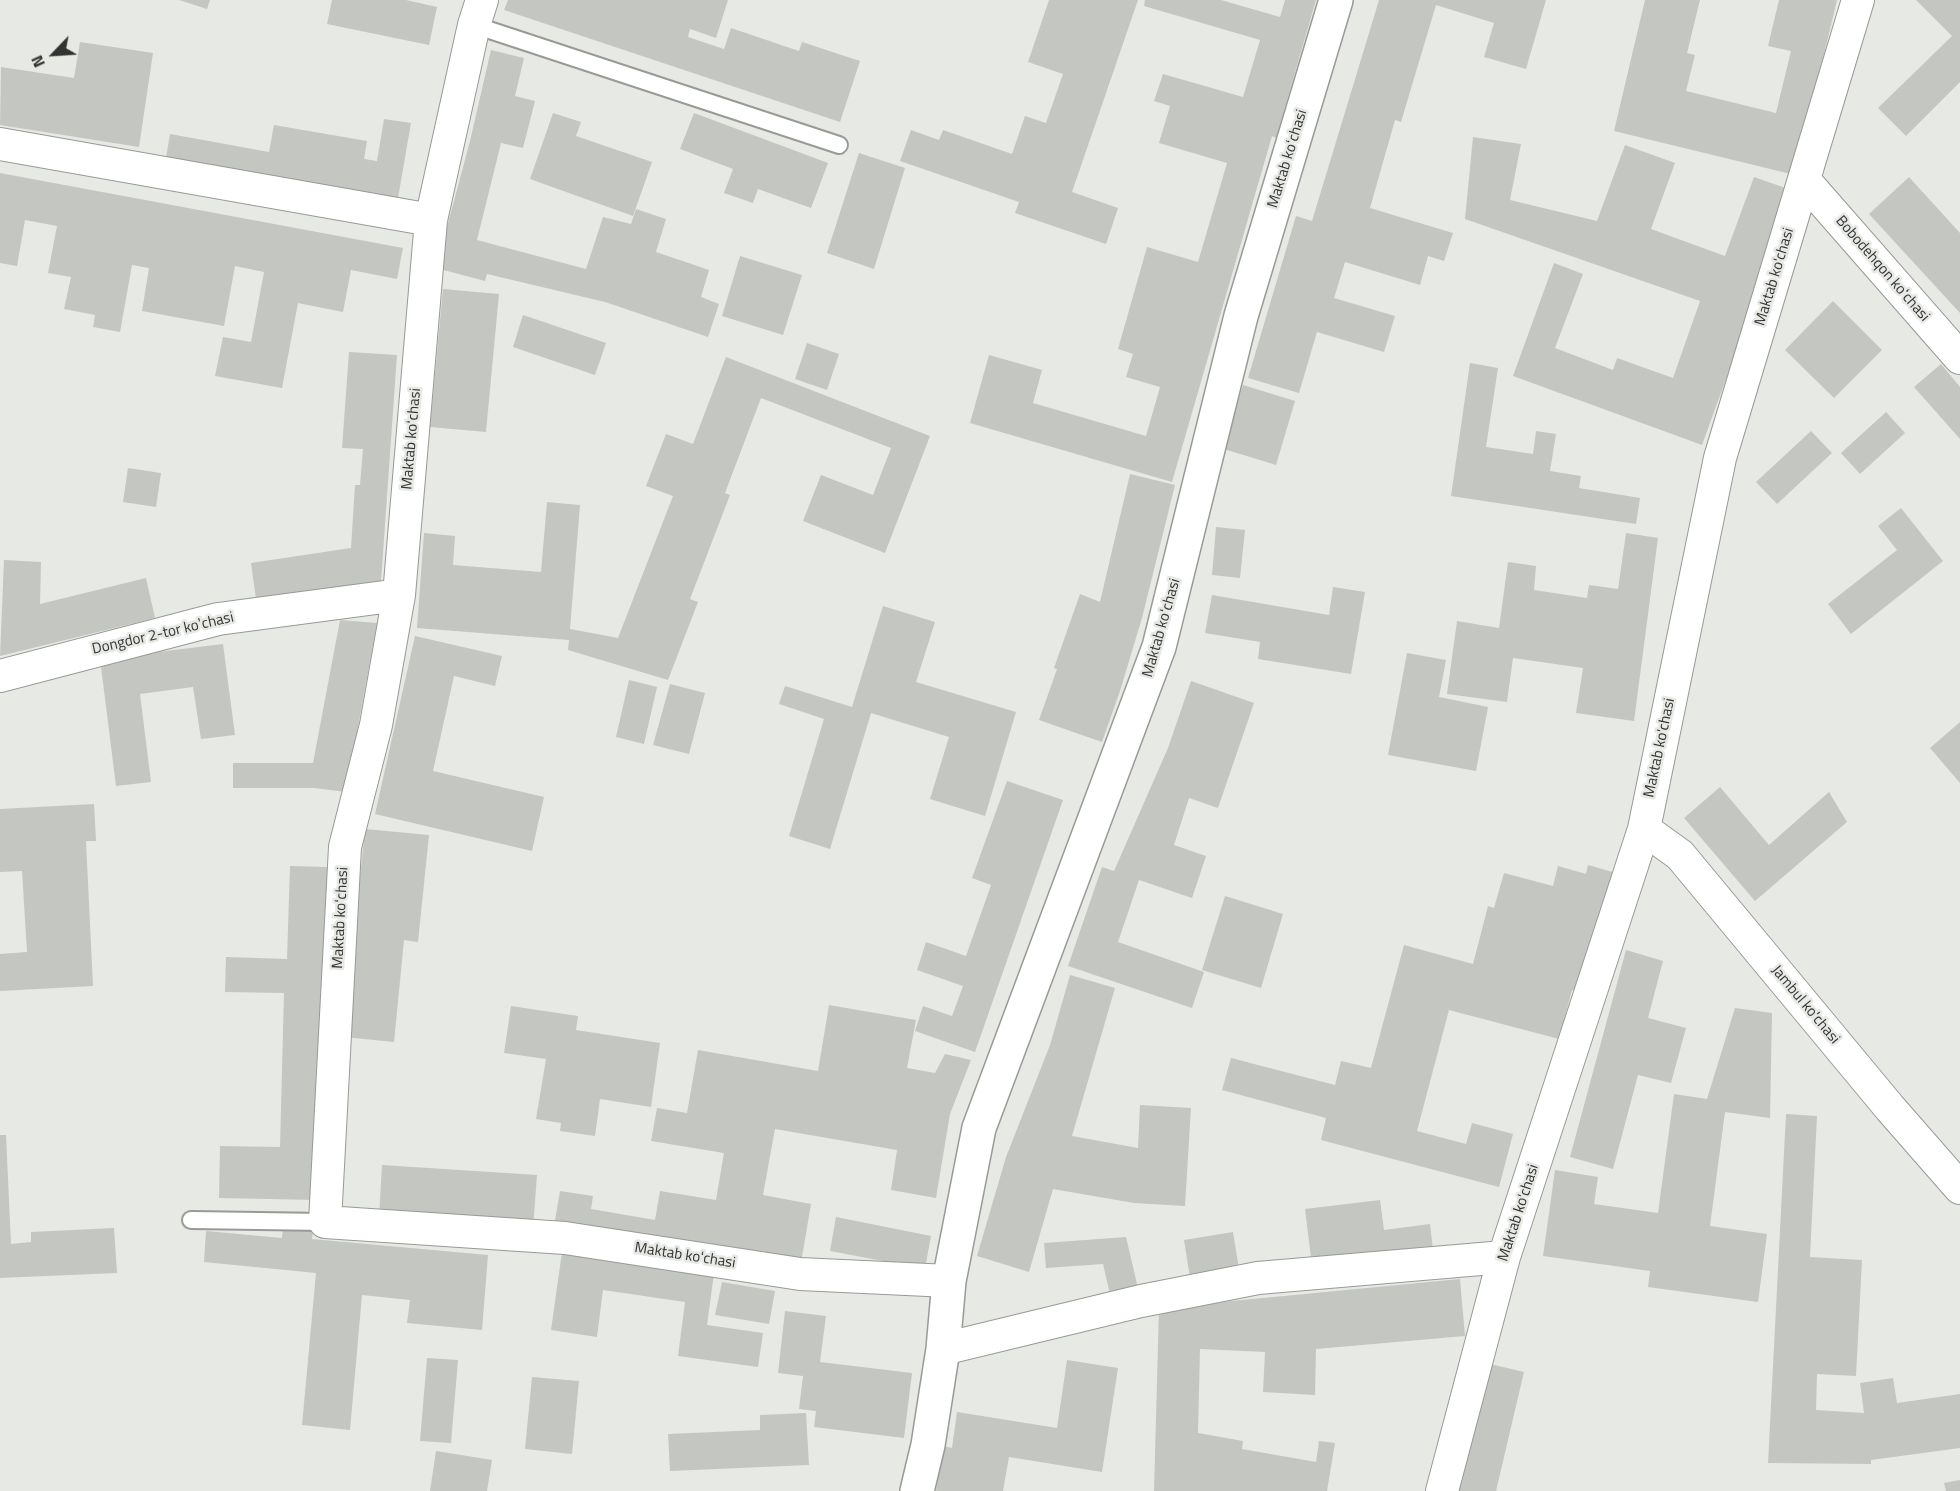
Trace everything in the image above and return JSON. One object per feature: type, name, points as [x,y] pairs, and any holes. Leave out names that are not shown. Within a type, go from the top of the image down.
[{"type":"street","name":"Maktab koʻchasi","points":[[917,1491],[928,1445],[944,1349],[949,1281],[979,1128],[1160,647],[1241,316],[1336,0]]},
{"type":"street","name":"Maktab ko'chasi","points":[[1442,1491],[1504,1257],[1644,829],[1720,458],[1858,0]]},
{"type":"street","name":"Maktab koʻchasi","points":[[478,13],[430,220],[399,595],[376,725],[345,847],[325,1222],[565,1238],[800,1274],[949,1281]]},
{"type":"street","points":[[0,144],[430,220]]},
{"type":"street","name":"Bobodehqon koʻchasi","points":[[1805,181],[1960,358]]},
{"type":"street","name":"Dongdor 2-tor koʼchasi","points":[[0,676],[218,619],[399,595]]},
{"type":"street","name":"Jambul ko'chasi","points":[[1644,829],[1680,855],[1960,1188]]},
{"type":"street","points":[[944,1349],[1141,1301],[1258,1278],[1504,1257]]},
{"type":"lane","points":[[478,13],[839,145]]},
{"type":"lane","points":[[191,1220],[325,1222]]},
{"type":"building","points":[[179,0],[210,0],[207,9]]},
{"type":"building","points":[[332,0],[406,0],[437,7],[429,45],[327,24]]},
{"type":"building","points":[[508,0],[728,0],[716,38],[690,29],[688,37],[724,49],[731,28],[799,51],[802,42],[860,61],[840,122],[504,10]]},
{"type":"building","points":[[1049,0],[1138,0],[1072,192],[1118,208],[1106,244],[1015,213],[1019,202],[900,161],[911,130],[939,140],[943,130],[1012,154],[1025,116],[1046,123],[1063,74],[1028,62]]},
{"type":"building","points":[[1145,0],[1221,0],[1280,17],[1285,0],[1316,0],[1276,138],[1272,136],[1172,482],[970,423],[989,355],[1042,370],[1033,403],[1146,436],[1160,387],[1126,377],[1133,354],[1118,349],[1147,247],[1198,262],[1227,163],[1159,143],[1170,106],[1154,101],[1163,74],[1243,97],[1260,40],[1144,6]]},
{"type":"building","points":[[1379,0],[1546,0],[1526,69],[1484,57],[1494,23],[1436,5],[1401,122],[1395,120],[1370,208],[1453,233],[1444,261],[1428,256],[1420,285],[1345,262],[1334,298],[1395,316],[1384,352],[1317,332],[1299,393],[1248,378],[1296,216],[1312,221]]},
{"type":"building","points":[[1645,0],[1700,0],[1687,53],[1695,55],[1686,91],[1776,113],[1791,51],[1768,46],[1779,0],[1837,0],[1795,175],[1614,131]]},
{"type":"building","points":[[1916,0],[1960,0],[1960,82],[1906,136],[1878,108],[1952,36]]},
{"type":"building","points":[[80,42],[153,53],[139,147],[0,125],[1,67],[74,78]]},
{"type":"building","points":[[491,50],[524,58],[515,96],[535,101],[523,148],[501,143],[477,240],[586,269],[603,217],[631,224],[636,209],[666,219],[656,252],[709,270],[701,297],[719,304],[708,337],[605,302],[487,274],[485,281],[436,268],[470,141]]},
{"type":"building","points":[[553,113],[581,122],[576,136],[652,162],[633,216],[530,179]]},
{"type":"building","points":[[694,113],[828,163],[811,208],[758,189],[753,203],[724,193],[733,169],[680,149]]},
{"type":"building","points":[[384,119],[411,123],[398,198],[166,158],[170,134],[269,152],[274,125],[367,141],[364,159],[377,161]]},
{"type":"building","points":[[1473,137],[1521,144],[1510,200],[1597,221],[1625,145],[1675,163],[1651,229],[1725,256],[1754,177],[1794,191],[1702,445],[1513,376],[1554,263],[1583,274],[1555,348],[1613,370],[1617,358],[1673,378],[1700,301],[1465,219]]},
{"type":"building","points":[[859,153],[905,168],[874,269],[827,253]]},
{"type":"building","points":[[0,173],[403,248],[397,279],[351,270],[343,312],[298,303],[282,388],[215,376],[223,337],[251,342],[264,272],[235,266],[224,326],[142,311],[149,268],[132,265],[120,332],[93,327],[95,315],[64,309],[71,277],[48,273],[57,226],[25,220],[17,266],[0,263]]},
{"type":"building","points":[[1909,177],[1960,233],[1960,313],[1869,214]]},
{"type":"building","points":[[740,256],[802,275],[783,335],[722,316]]},
{"type":"building","points":[[443,289],[499,294],[486,432],[430,427]]},
{"type":"building","points":[[1833,301],[1882,350],[1834,398],[1785,350]]},
{"type":"building","points":[[523,315],[606,343],[595,375],[513,347]]},
{"type":"building","points":[[807,343],[839,354],[827,390],[795,379]]},
{"type":"building","points":[[349,352],[397,355],[381,581],[256,599],[251,563],[351,548],[355,485],[360,485],[363,449],[342,448]]},
{"type":"building","points":[[726,357],[930,436],[885,553],[803,521],[821,475],[873,495],[891,448],[761,398],[725,493],[730,495],[690,599],[698,602],[668,680],[568,650],[569,640],[417,628],[424,533],[455,536],[453,565],[541,572],[547,502],[580,505],[570,629],[618,638],[673,496],[646,486],[666,434],[693,444]]},
{"type":"building","points":[[1470,363],[1498,368],[1486,447],[1533,454],[1536,431],[1556,434],[1550,471],[1581,476],[1579,488],[1640,498],[1636,524],[1451,496]]},
{"type":"building","points":[[1941,364],[1960,387],[1960,439],[1914,387]]},
{"type":"building","points":[[1243,385],[1295,401],[1276,465],[1224,449]]},
{"type":"building","points":[[1886,412],[1905,433],[1860,474],[1841,453]]},
{"type":"building","points":[[1811,431],[1832,453],[1777,504],[1756,482]]},
{"type":"building","points":[[128,468],[161,473],[156,507],[123,502]]},
{"type":"building","points":[[1130,474],[1175,485],[1142,618],[1102,742],[1039,720],[1057,669],[1054,668],[1080,594],[1100,602]]},
{"type":"building","points":[[1901,508],[1943,561],[1851,634],[1828,604],[1897,550],[1878,526]]},
{"type":"building","points":[[1216,527],[1245,530],[1240,578],[1212,575]]},
{"type":"building","points":[[1626,533],[1658,538],[1634,721],[1576,713],[1583,668],[1513,658],[1507,702],[1447,694],[1457,621],[1499,628],[1508,562],[1536,566],[1534,590],[1587,598],[1589,585],[1618,589]]},
{"type":"building","points":[[4,560],[41,562],[40,604],[146,578],[155,618],[0,656]]},
{"type":"building","points":[[1333,587],[1365,592],[1351,674],[1258,659],[1260,642],[1205,633],[1212,595],[1329,615]]},
{"type":"building","points":[[883,606],[935,622],[916,682],[1016,712],[985,816],[930,799],[949,737],[871,713],[830,849],[789,836],[824,719],[779,704],[785,686],[852,707]]},
{"type":"building","points":[[340,620],[377,623],[346,792],[314,788],[233,788],[233,763],[313,763]]},
{"type":"building","points":[[415,636],[502,656],[495,686],[454,676],[433,771],[544,797],[532,851],[375,814]]},
{"type":"building","points":[[223,644],[235,735],[201,739],[193,687],[140,694],[151,782],[116,786],[100,659]]},
{"type":"building","points":[[1407,653],[1446,660],[1439,697],[1488,707],[1476,771],[1388,755]]},
{"type":"building","points":[[629,680],[657,687],[644,744],[616,737]]},
{"type":"building","points":[[1191,681],[1254,703],[1218,808],[1189,798],[1174,845],[1206,856],[1192,898],[1139,880],[1118,942],[1204,972],[1192,1008],[1068,966],[1102,867],[1114,871],[1168,748]]},
{"type":"building","points":[[670,684],[705,693],[689,754],[653,745]]},
{"type":"building","points":[[1960,722],[1960,783],[1930,748]]},
{"type":"building","points":[[1007,781],[1063,800],[975,1052],[915,1031],[923,1006],[952,1016],[963,986],[917,970],[926,942],[966,956],[991,885],[972,878]]},
{"type":"building","points":[[1720,787],[1769,845],[1829,792],[1847,822],[1755,901],[1684,818]]},
{"type":"building","points":[[94,804],[96,841],[86,841],[93,986],[0,991],[0,954],[27,952],[22,871],[0,872],[0,809]]},
{"type":"building","points":[[365,829],[429,835],[418,942],[404,940],[394,1042],[344,1037]]},
{"type":"building","points":[[1588,865],[1616,873],[1584,993],[1572,990],[1559,1039],[1449,1010],[1417,1131],[1466,1144],[1472,1123],[1513,1134],[1499,1187],[1321,1140],[1326,1118],[1222,1090],[1231,1058],[1335,1085],[1341,1061],[1371,1068],[1404,945],[1473,964],[1488,906],[1494,908],[1504,873],[1553,886],[1558,866],[1586,874]]},
{"type":"building","points":[[290,866],[328,867],[321,994],[317,1200],[219,1198],[220,1146],[280,1147],[284,993],[225,992],[226,957],[287,959]]},
{"type":"building","points":[[1225,896],[1283,914],[1261,988],[1202,970]]},
{"type":"building","points":[[1626,950],[1663,961],[1648,1018],[1686,1028],[1671,1083],[1638,1075],[1613,1169],[1570,1157]]},
{"type":"building","points":[[1070,975],[1115,988],[1072,1136],[1138,1148],[1140,1105],[1191,1108],[1185,1206],[1134,1203],[1053,1189],[1029,1272],[977,1256],[1006,1157],[1050,1045]]},
{"type":"building","points":[[829,1005],[916,1020],[907,1068],[935,1073],[945,1054],[971,1060],[950,1114],[936,1198],[891,1190],[897,1150],[775,1129],[763,1195],[811,1204],[800,1269],[554,1226],[560,1191],[593,1196],[591,1209],[655,1220],[660,1191],[716,1200],[724,1153],[651,1141],[657,1108],[687,1113],[698,1050],[818,1071]]},
{"type":"building","points":[[511,1006],[578,1016],[576,1030],[660,1043],[651,1107],[600,1099],[595,1136],[560,1131],[561,1123],[536,1119],[546,1059],[504,1053]]},
{"type":"building","points":[[1735,1008],[1772,1013],[1770,1118],[1725,1112],[1710,1226],[1767,1234],[1758,1302],[1648,1287],[1650,1271],[1543,1256],[1555,1170],[1598,1177],[1594,1204],[1658,1213],[1674,1094],[1707,1099]]},
{"type":"building","points":[[1786,1114],[1817,1116],[1810,1257],[1862,1260],[1856,1376],[1817,1374],[1816,1410],[1864,1413],[1860,1383],[1893,1378],[1897,1403],[1960,1394],[1960,1448],[1871,1460],[1871,1464],[1768,1463]]},
{"type":"building","points":[[0,1135],[6,1135],[11,1244],[31,1242],[31,1232],[114,1228],[117,1273],[0,1278]]},
{"type":"building","points":[[382,1165],[537,1175],[533,1228],[379,1218]]},
{"type":"building","points":[[1380,1200],[1384,1230],[1430,1224],[1433,1250],[1312,1266],[1305,1209]]},
{"type":"building","points":[[836,1217],[931,1236],[925,1269],[830,1251]]},
{"type":"building","points":[[283,1228],[313,1231],[312,1239],[488,1255],[482,1330],[407,1323],[410,1300],[362,1295],[350,1430],[302,1425],[316,1273],[204,1262],[206,1231],[282,1238]]},
{"type":"building","points":[[1233,1232],[1239,1269],[1190,1278],[1184,1240]]},
{"type":"building","points":[[1126,1237],[1141,1301],[1113,1307],[1103,1264],[1046,1268],[1044,1243]]},
{"type":"building","points":[[563,1245],[715,1266],[707,1325],[763,1333],[758,1367],[678,1356],[685,1302],[603,1290],[597,1337],[551,1330]]},
{"type":"building","points":[[1460,1279],[1465,1336],[1316,1349],[1315,1395],[1263,1392],[1265,1352],[1200,1349],[1198,1433],[1243,1441],[1242,1449],[1316,1462],[1319,1441],[1335,1443],[1327,1491],[1154,1491],[1159,1308]]},
{"type":"building","points":[[722,1282],[775,1291],[769,1324],[715,1315]]},
{"type":"building","points":[[785,1311],[826,1316],[820,1362],[912,1373],[904,1438],[814,1427],[816,1411],[799,1409],[803,1376],[778,1373]]},
{"type":"building","points":[[427,1358],[458,1360],[451,1443],[420,1441]]},
{"type":"building","points":[[1067,1360],[1118,1368],[1102,1472],[1009,1457],[1003,1491],[936,1491],[943,1446],[952,1448],[957,1412],[1057,1428]]},
{"type":"building","points":[[1486,1363],[1524,1372],[1496,1491],[1457,1491]]},
{"type":"building","points":[[532,1377],[579,1381],[572,1454],[525,1449]]},
{"type":"building","points":[[806,1413],[809,1465],[670,1471],[668,1434],[760,1430],[760,1415]]},
{"type":"building","points":[[436,1451],[492,1460],[487,1491],[430,1491]]},
{"type":"building","points":[[1960,1480],[1960,1491],[1946,1491],[1944,1483]]}]
